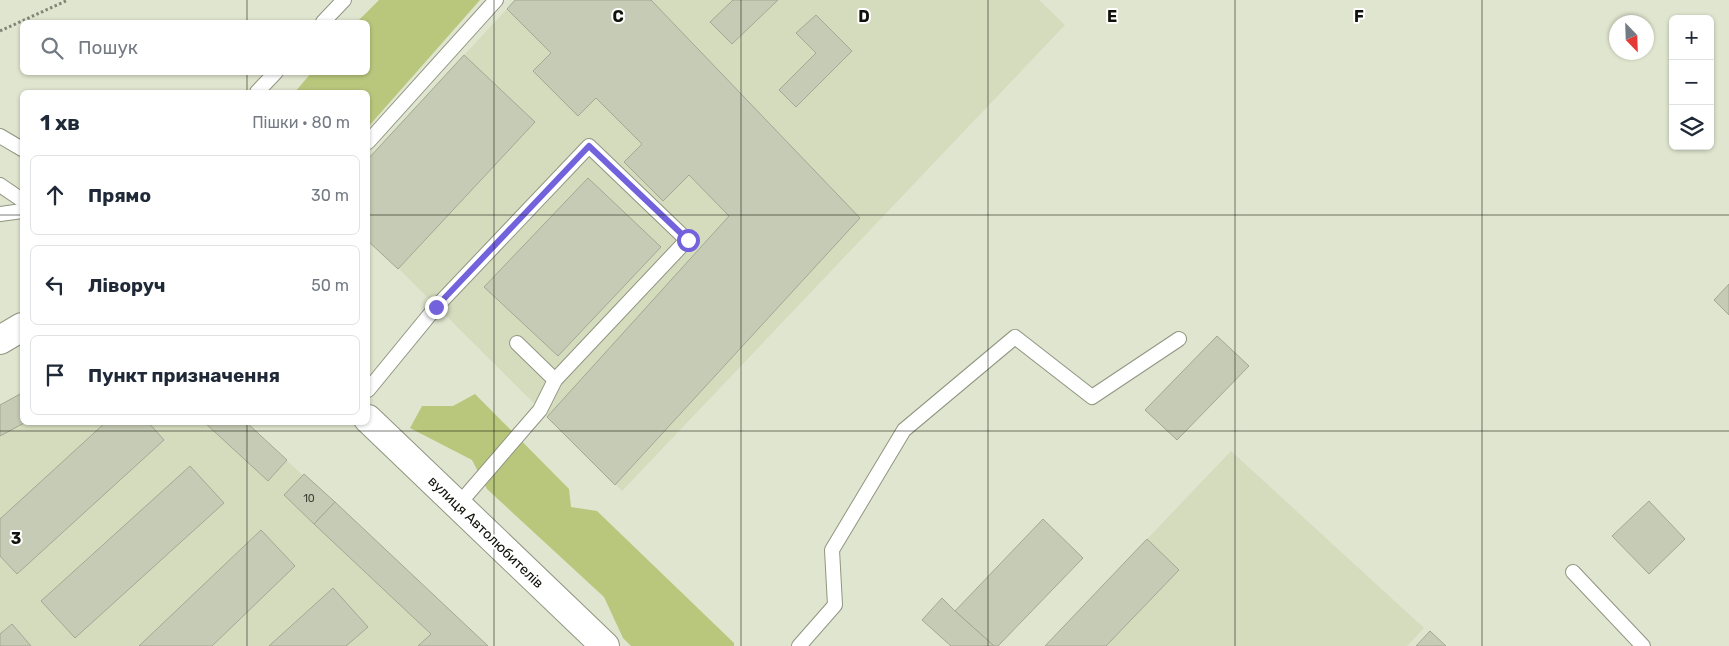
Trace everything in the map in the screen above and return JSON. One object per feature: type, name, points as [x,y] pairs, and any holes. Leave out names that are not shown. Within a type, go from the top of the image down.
[{"type":"street","points":[[0,340],[20,328]]},
{"type":"street","name":"вулиця Автолюбителів","points":[[370,421],[605,646]]},
{"type":"lane","points":[[325,20],[344,0]]},
{"type":"lane","points":[[370,140],[496,0]]},
{"type":"lane","points":[[259,90],[273,75]]},
{"type":"lane","points":[[0,136],[20,148]]},
{"type":"lane","points":[[370,388],[436,307],[589,146],[688,240],[555,380],[540,410],[458,505]]},
{"type":"lane","points":[[0,185],[20,199]]},
{"type":"lane","points":[[0,214],[20,211]]},
{"type":"lane","points":[[798,646],[835,605],[832,550],[904,430],[1015,336],[1092,397],[1179,339]]},
{"type":"lane","points":[[517,342],[555,380]]},
{"type":"lane","points":[[1572,572],[1643,646]]},
{"type":"path","points":[[24,20],[68,0]]},
{"type":"path","points":[[0,31],[20,22]]},
{"type":"shaded area","points":[[515,0],[1039,0],[1065,25],[622,491],[399,269],[370,243],[370,157]]},
{"type":"shaded area","points":[[20,394],[20,425],[248,425],[488,646],[0,646],[0,405]]},
{"type":"shaded area","points":[[1231,451],[1424,628],[1407,646],[1045,646]]},
{"type":"green space","points":[[379,0],[480,0],[370,125],[370,90],[297,90],[309,75],[370,75],[370,20],[359,20]]},
{"type":"green space","points":[[475,394],[569,489],[571,507],[597,511],[734,643],[734,646],[631,646],[623,638],[604,597],[487,489],[472,460],[410,428],[422,406],[453,406]]},
{"type":"building","points":[[515,0],[651,0],[860,218],[615,485],[547,417],[729,216],[689,175],[663,201],[624,162],[642,144],[596,98],[578,116],[533,71],[551,53],[507,9]]},
{"type":"building","points":[[733,0],[778,0],[732,44],[710,22]]},
{"type":"building","points":[[816,15],[852,51],[796,107],[779,90],[816,53],[796,33]]},
{"type":"building","points":[[464,55],[535,122],[398,269],[370,243],[370,157]]},
{"type":"building","points":[[588,178],[661,247],[558,356],[484,287]]},
{"type":"building","points":[[1729,284],[1729,315],[1714,300]]},
{"type":"building","points":[[1217,336],[1249,366],[1177,440],[1145,410]]},
{"type":"building","points":[[20,394],[20,425],[0,436],[0,405]]},
{"type":"building","points":[[103,425],[151,425],[164,440],[17,574],[0,556],[0,519]]},
{"type":"building","points":[[207,425],[249,425],[287,460],[268,481]]},
{"type":"building","points":[[190,466],[224,503],[75,638],[41,601]]},
{"type":"building","points":[[304,474],[335,502],[314,524],[284,495]]},
{"type":"building","points":[[1649,501],[1685,539],[1649,574],[1612,536]]},
{"type":"building","points":[[335,502],[488,646],[418,646],[431,634],[314,524]]},
{"type":"building","points":[[1043,519],[1083,558],[998,646],[994,646],[955,611]]},
{"type":"building","points":[[261,530],[295,566],[212,646],[139,646]]},
{"type":"building","points":[[1147,539],[1179,570],[1106,646],[1045,646]]},
{"type":"building","points":[[333,588],[368,627],[346,646],[269,646]]},
{"type":"building","points":[[942,598],[994,646],[951,646],[922,620]]},
{"type":"building","points":[[12,624],[31,646],[0,646],[0,634]]},
{"type":"building","points":[[1430,631],[1446,646],[1416,646]]},
{"type":"route","points":[[436,307],[589,146],[688,240]]}]
